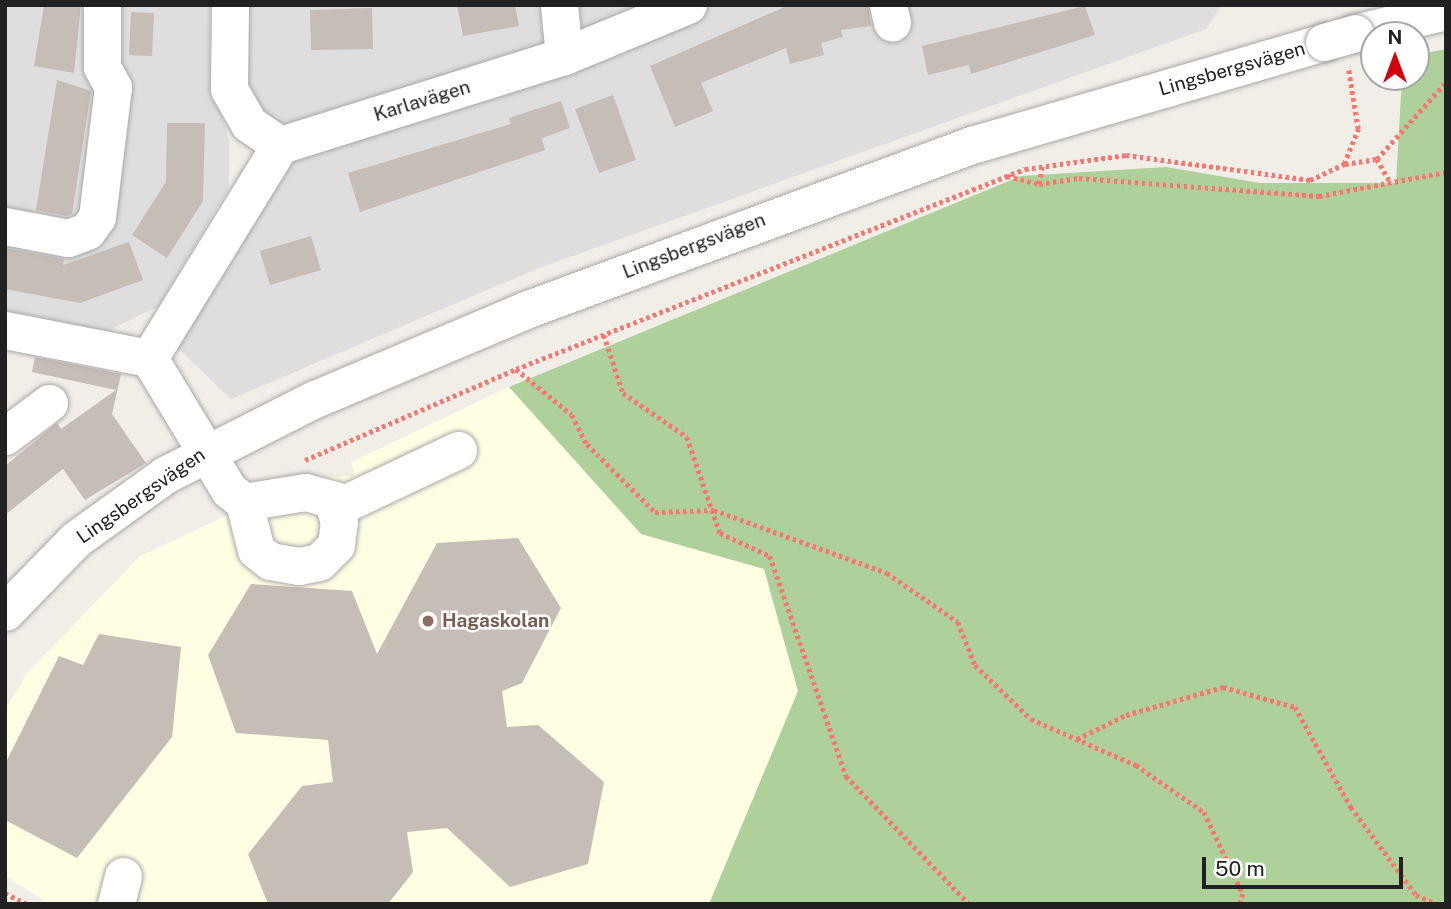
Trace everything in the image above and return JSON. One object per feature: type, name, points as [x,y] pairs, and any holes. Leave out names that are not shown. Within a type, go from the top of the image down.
[{"type":"street","points":[[5,226],[68,238],[87,231],[97,217],[113,87],[102,67],[102,5]]},
{"type":"street","points":[[149,358],[280,145],[248,124],[229,89],[230,5]]},
{"type":"street","points":[[559,5],[564,56]]},
{"type":"street","name":"Karlavägen","points":[[280,145],[564,56],[688,5]]},
{"type":"street","name":"Lingsbergsvägen","points":[[5,612],[76,539],[204,451],[528,309],[718,236],[975,144],[1341,43],[1446,11]]},
{"type":"street","points":[[5,331],[149,358],[229,491],[244,502],[256,550],[270,561],[299,566],[319,562],[336,545],[339,522],[331,499]]},
{"type":"street","points":[[5,436],[49,403]]},
{"type":"street","points":[[244,502],[305,492],[346,503],[458,450]]},
{"type":"path","points":[[1341,43],[1358,129],[1344,164]]},
{"type":"path","points":[[296,465],[516,369],[1006,176],[1042,165],[1126,155],[1310,180],[1344,164],[1377,159],[1446,82]]},
{"type":"path","points":[[1377,159],[1389,180]]},
{"type":"path","points":[[1039,184],[1042,165]]},
{"type":"path","points":[[1006,176],[1039,184],[1079,177],[1319,196],[1389,180],[1446,172]]},
{"type":"path","points":[[604,335],[623,393],[687,437],[720,533],[770,556],[846,776],[969,904]]},
{"type":"path","points":[[516,369],[572,415],[587,444],[655,512],[714,510],[887,573],[958,622],[975,666],[1031,719],[1136,765],[1204,812],[1243,894],[1240,904]]},
{"type":"path","points":[[1077,739],[1126,715],[1223,687],[1295,707],[1352,807],[1416,895],[1437,904]]},
{"type":"path","points":[[5,893],[27,904]]},
{"type":"shaded area","points":[[5,5],[210,5],[210,78],[229,140],[229,188],[159,306],[99,335],[5,315]]},
{"type":"shaded area","points":[[249,5],[1222,5],[1206,29],[539,268],[231,399],[175,345],[276,183],[247,75]]},
{"type":"shaded area","name":"Hagaskolan","points":[[509,387],[641,534],[764,569],[799,691],[709,904],[49,904],[5,876],[5,710],[27,673],[140,556],[309,477],[355,476],[351,462]]},
{"type":"green space","points":[[1446,49],[1446,904],[709,904],[798,691],[764,569],[641,534],[509,387],[1021,176],[1166,167],[1260,183],[1396,183],[1401,91],[1430,91],[1430,52]]},
{"type":"building","points":[[44,5],[81,5],[74,73],[34,66]]},
{"type":"building","points":[[457,5],[515,5],[519,26],[463,36]]},
{"type":"building","points":[[789,5],[868,5],[871,26],[841,30],[843,37],[821,43],[824,55],[790,64],[786,48],[701,83],[713,111],[675,127],[650,66]]},
{"type":"building","points":[[1085,6],[1095,35],[971,74],[969,65],[928,75],[922,46]]},
{"type":"building","points":[[372,8],[373,49],[311,50],[310,10]]},
{"type":"building","points":[[131,12],[154,13],[152,56],[129,55]]},
{"type":"building","points":[[57,80],[91,91],[72,214],[66,216],[36,210]]},
{"type":"building","points":[[613,95],[636,160],[599,173],[575,109]]},
{"type":"building","points":[[561,101],[570,128],[542,138],[545,150],[360,212],[348,173],[511,124],[509,118]]},
{"type":"building","points":[[167,123],[205,123],[203,201],[167,258],[132,235],[166,182]]},
{"type":"building","points":[[311,236],[321,270],[270,285],[260,251]]},
{"type":"building","points":[[129,242],[143,280],[80,303],[5,289],[5,248],[64,259],[63,265]]},
{"type":"building","points":[[35,357],[121,374],[112,414],[146,463],[85,500],[63,469],[5,515],[5,466],[57,423],[61,429],[116,390],[32,372]]},
{"type":"building","points":[[518,538],[561,608],[522,683],[502,691],[507,727],[538,725],[604,782],[588,864],[510,887],[447,828],[407,832],[413,872],[388,904],[268,904],[248,854],[302,786],[333,782],[328,740],[236,733],[208,655],[251,584],[352,591],[377,654],[437,543]]},
{"type":"building","points":[[99,634],[181,647],[172,737],[77,858],[5,820],[5,764],[59,656],[83,665]]},
{"type":"place","name":"Hagaskolan","points":[[428,621]]}]
